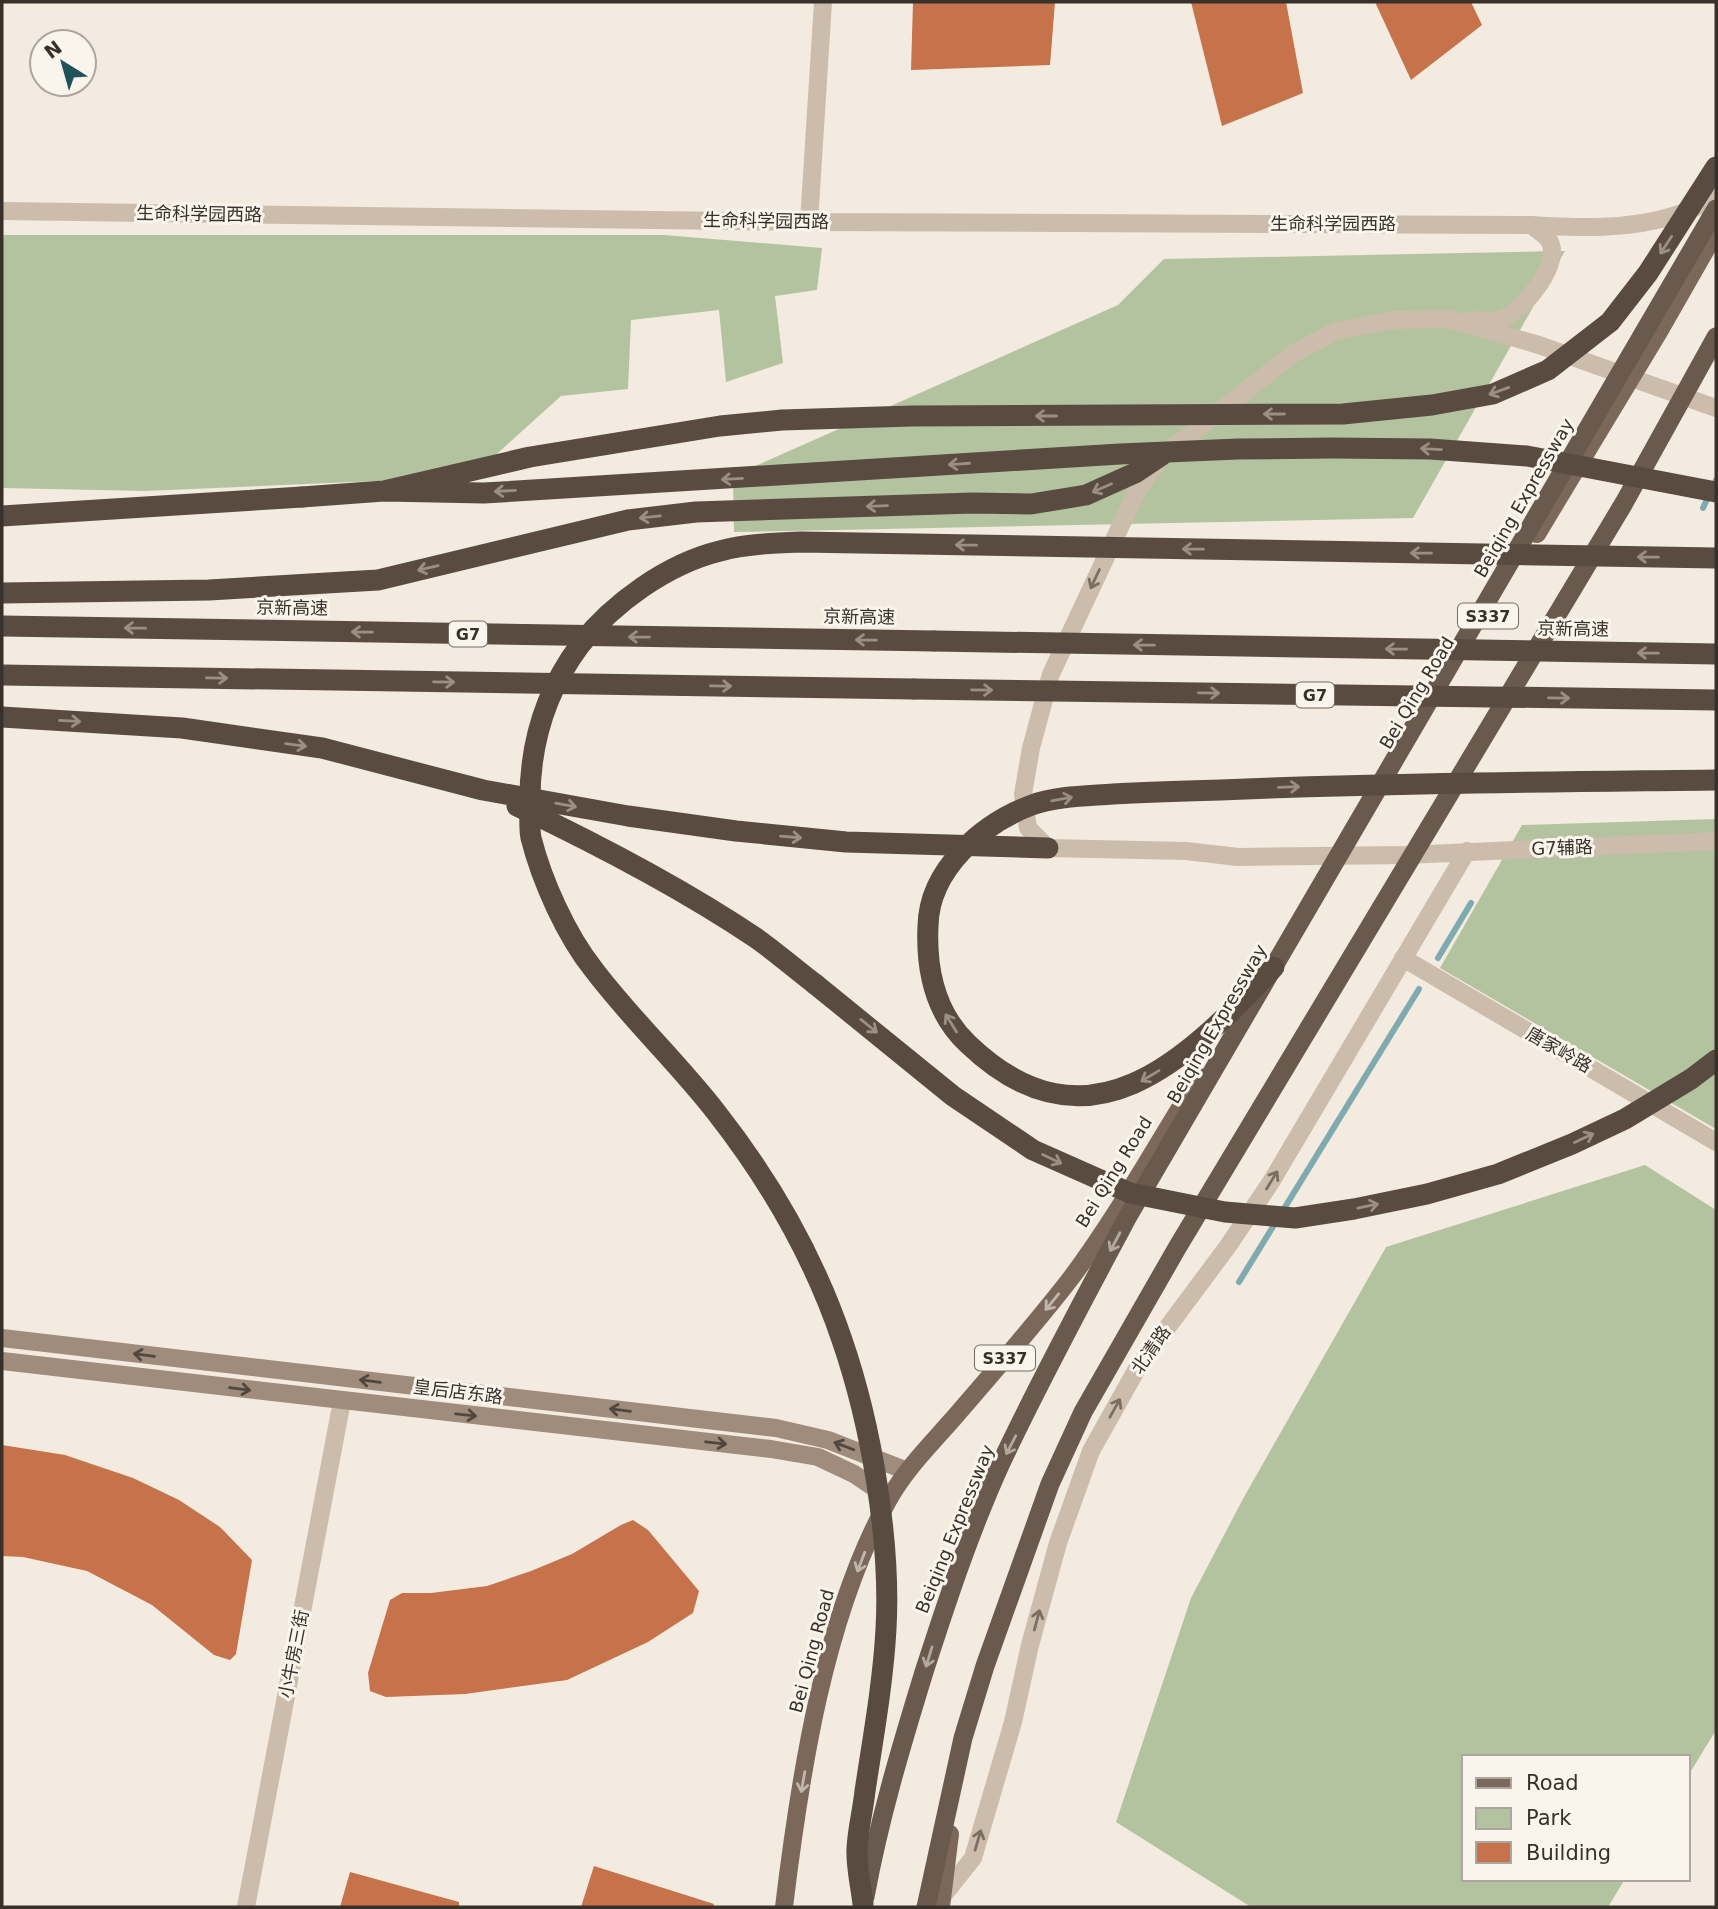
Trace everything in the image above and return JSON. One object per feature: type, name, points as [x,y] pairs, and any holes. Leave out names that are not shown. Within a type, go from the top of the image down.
[{"type":"highway","points":[[384,491],[530,457],[720,426],[769,421],[912,416],[1343,414],[1432,405],[1493,394],[1548,370],[1609,321],[1648,273],[1716,167]]},
{"type":"highway","name":"Beiqing Expressway","points":[[863,1906],[891,1779],[953,1581],[1001,1465],[1072,1323],[1128,1219],[1716,209]]},
{"type":"highway","points":[[936,1904],[963,1738],[985,1666],[1050,1484],[1083,1412],[1177,1248],[1624,503],[1716,337]]},
{"type":"highway","points":[[1699,367],[1716,346]]},
{"type":"highway","points":[[2,516],[384,491],[484,493],[1120,454],[1332,448],[1430,449],[1527,456],[1716,492]]},
{"type":"highway","points":[[2,593],[209,590],[378,580],[628,520],[696,512],[973,502],[1031,504],[1086,495],[1135,473],[1162,455]]},
{"type":"highway","points":[[863,1906],[857,1849],[886,1628],[883,1529],[865,1422],[843,1340],[792,1223],[718,1115],[679,1066],[592,969],[556,906],[530,835],[530,783],[534,747],[546,704],[568,661],[593,629],[660,575],[718,551],[759,544],[801,542],[1716,558]]},
{"type":"highway","name":"京新高速","points":[[2,626],[1716,654]]},
{"type":"highway","name":"G7","points":[[2,675],[1716,700]]},
{"type":"highway","points":[[2,717],[182,728],[321,748],[483,790],[628,816],[736,831],[846,842],[1048,848]]},
{"type":"highway","points":[[1274,967],[1216,1027],[1141,1082],[1111,1092],[1083,1096],[1065,1094],[1032,1088],[1008,1076],[983,1059],[960,1037],[932,985],[927,952],[928,916],[941,879],[959,854],[1004,817],[1047,801],[1079,796],[1326,786],[1716,780]]},
{"type":"highway","points":[[483,790],[620,857],[699,902],[758,939],[953,1096],[1033,1150],[1130,1193],[1225,1212],[1295,1218],[1427,1194],[1498,1174],[1572,1144],[1625,1119],[1691,1079],[1716,1060]]},
{"type":"main road","name":"Bei Qing Road","points":[[784,1907],[792,1844],[825,1670],[836,1630],[862,1559],[889,1498],[908,1471],[1072,1277],[1117,1209],[1275,956],[1343,855],[1632,377],[1716,232]]},
{"type":"main road","points":[[936,1904],[953,1806],[978,1696],[1011,1577],[1046,1482],[1088,1394],[1173,1244],[1407,855],[1716,331]]},
{"type":"main road","name":"皇后店东路","points":[[2,1338],[776,1428],[828,1440],[908,1471]]},
{"type":"main road","name":"皇后店东路","points":[[2,1361],[744,1446],[818,1457],[854,1474],[889,1498]]},
{"type":"street","points":[[809,222],[823,2]]},
{"type":"street","name":"生命科学园西路","points":[[2,211],[809,222],[1531,225],[1584,228],[1630,225],[1674,215],[1716,199]]},
{"type":"street","points":[[1048,848],[1028,828],[1023,794],[1031,748],[1051,674],[1137,491],[1162,455],[1294,353],[1336,331],[1393,320],[1503,318],[1528,302],[1551,264],[1552,248],[1548,239],[1531,225]]},
{"type":"street","points":[[1449,319],[1539,345],[1716,408]]},
{"type":"street","name":"G7辅路","points":[[1048,848],[1186,851],[1238,856],[1407,855],[1716,841]]},
{"type":"street","name":"北清路","points":[[936,1904],[973,1858],[1013,1722],[1030,1645],[1058,1543],[1091,1451],[1138,1367],[1228,1246],[1271,1182],[1467,851]]},
{"type":"street","name":"唐家岭路","points":[[1402,958],[1716,1142]]},
{"type":"street","name":"小牛房三街","points":[[246,1907],[342,1401]]},
{"type":"green space","points":[[2,235],[664,235],[822,248],[817,290],[775,296],[783,363],[726,382],[719,310],[631,320],[628,389],[561,396],[471,477],[145,491],[2,488]]},
{"type":"green space","points":[[1565,251],[1413,518],[734,532],[733,476],[1118,305],[1164,259]]},
{"type":"green space","points":[[1716,819],[1716,1129],[1440,968],[1522,825]]},
{"type":"green space","points":[[1645,1165],[1716,1210],[1716,1730],[1690,1773],[1690,1755],[1462,1755],[1462,1881],[1624,1881],[1608,1907],[1251,1907],[1116,1822],[1191,1598],[1244,1497],[1386,1247]]},
{"type":"building","points":[[913,2],[1055,2],[1050,65],[911,70]]},
{"type":"building","points":[[1191,2],[1286,2],[1303,93],[1222,126]]},
{"type":"building","points":[[1375,2],[1471,2],[1482,25],[1411,80]]},
{"type":"building","points":[[2,1445],[65,1455],[133,1478],[179,1500],[220,1527],[252,1560],[236,1654],[230,1660],[214,1655],[152,1605],[87,1571],[23,1557],[2,1556]]},
{"type":"building","points":[[633,1520],[648,1530],[699,1591],[693,1613],[648,1642],[567,1680],[465,1694],[386,1697],[370,1691],[368,1673],[390,1600],[402,1593],[431,1593],[487,1586],[572,1554]]},
{"type":"building","points":[[594,1866],[714,1904],[713,1907],[581,1907]]},
{"type":"building","points":[[350,1872],[459,1902],[459,1907],[340,1907]]},
{"type":"waterway","points":[[1703,508],[1716,480]]},
{"type":"waterway","points":[[1438,958],[1471,903]]},
{"type":"waterway","points":[[1239,1282],[1419,989]]}]
